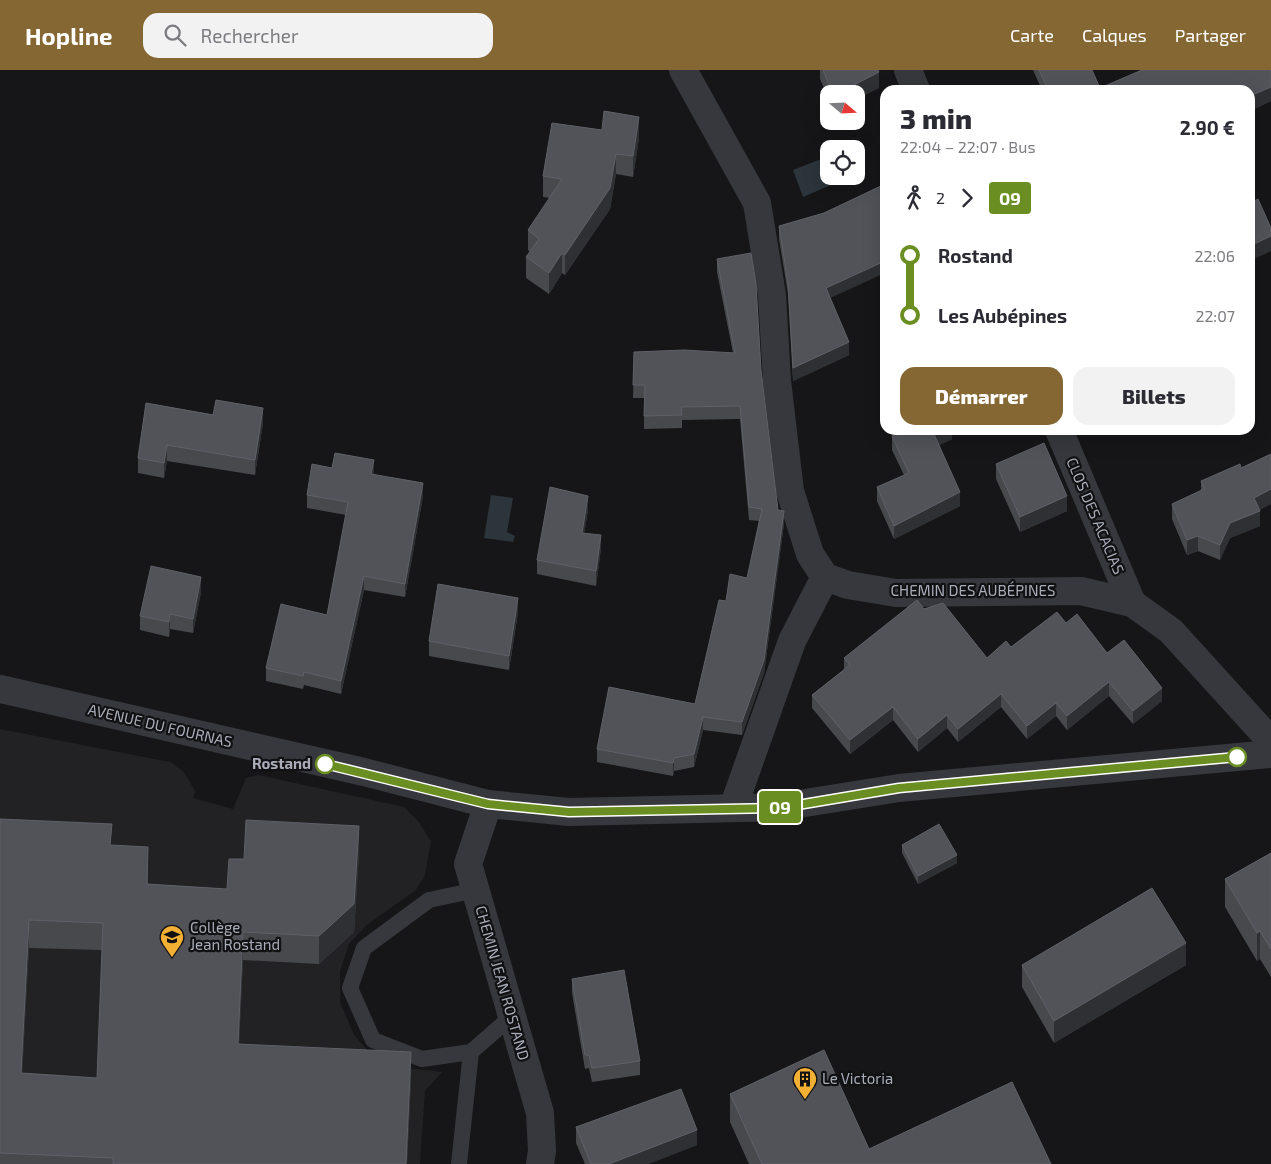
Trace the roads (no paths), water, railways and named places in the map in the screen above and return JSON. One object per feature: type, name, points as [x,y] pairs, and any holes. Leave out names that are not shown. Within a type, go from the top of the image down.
[{"type":"street","points":[[683,70],[758,203],[772,295],[777,381],[790,491],[810,554],[825,577],[792,640],[733,808]]},
{"type":"street","points":[[908,70],[914,85]]},
{"type":"street","name":"CLOS DES ACACIAS","points":[[1061,435],[1132,603]]},
{"type":"street","name":"CHEMIN DES AUBÉPINES","points":[[825,577],[848,585],[896,593],[1080,592],[1132,603],[1171,631],[1271,740]]},
{"type":"street","name":"AVENUE DU FOURNAS","points":[[0,689],[364,772],[488,804],[569,812],[780,808],[899,788],[1271,754]]},
{"type":"street","name":"CHEMIN JEAN ROSTAND","points":[[488,804],[468,864],[540,1113],[542,1151],[540,1164]]},
{"type":"lane","points":[[476,890],[429,900],[364,948],[350,988],[374,1040],[422,1059],[471,1052],[512,1016]]},
{"type":"lane","points":[[459,1164],[471,1052]]},
{"type":"place","name":"Rostand","points":[[325,764]]},
{"type":"place","name":"Collège Jean Rostand","points":[[172,958]]},
{"type":"place","name":"Le Victoria","points":[[805,1100]]}]
